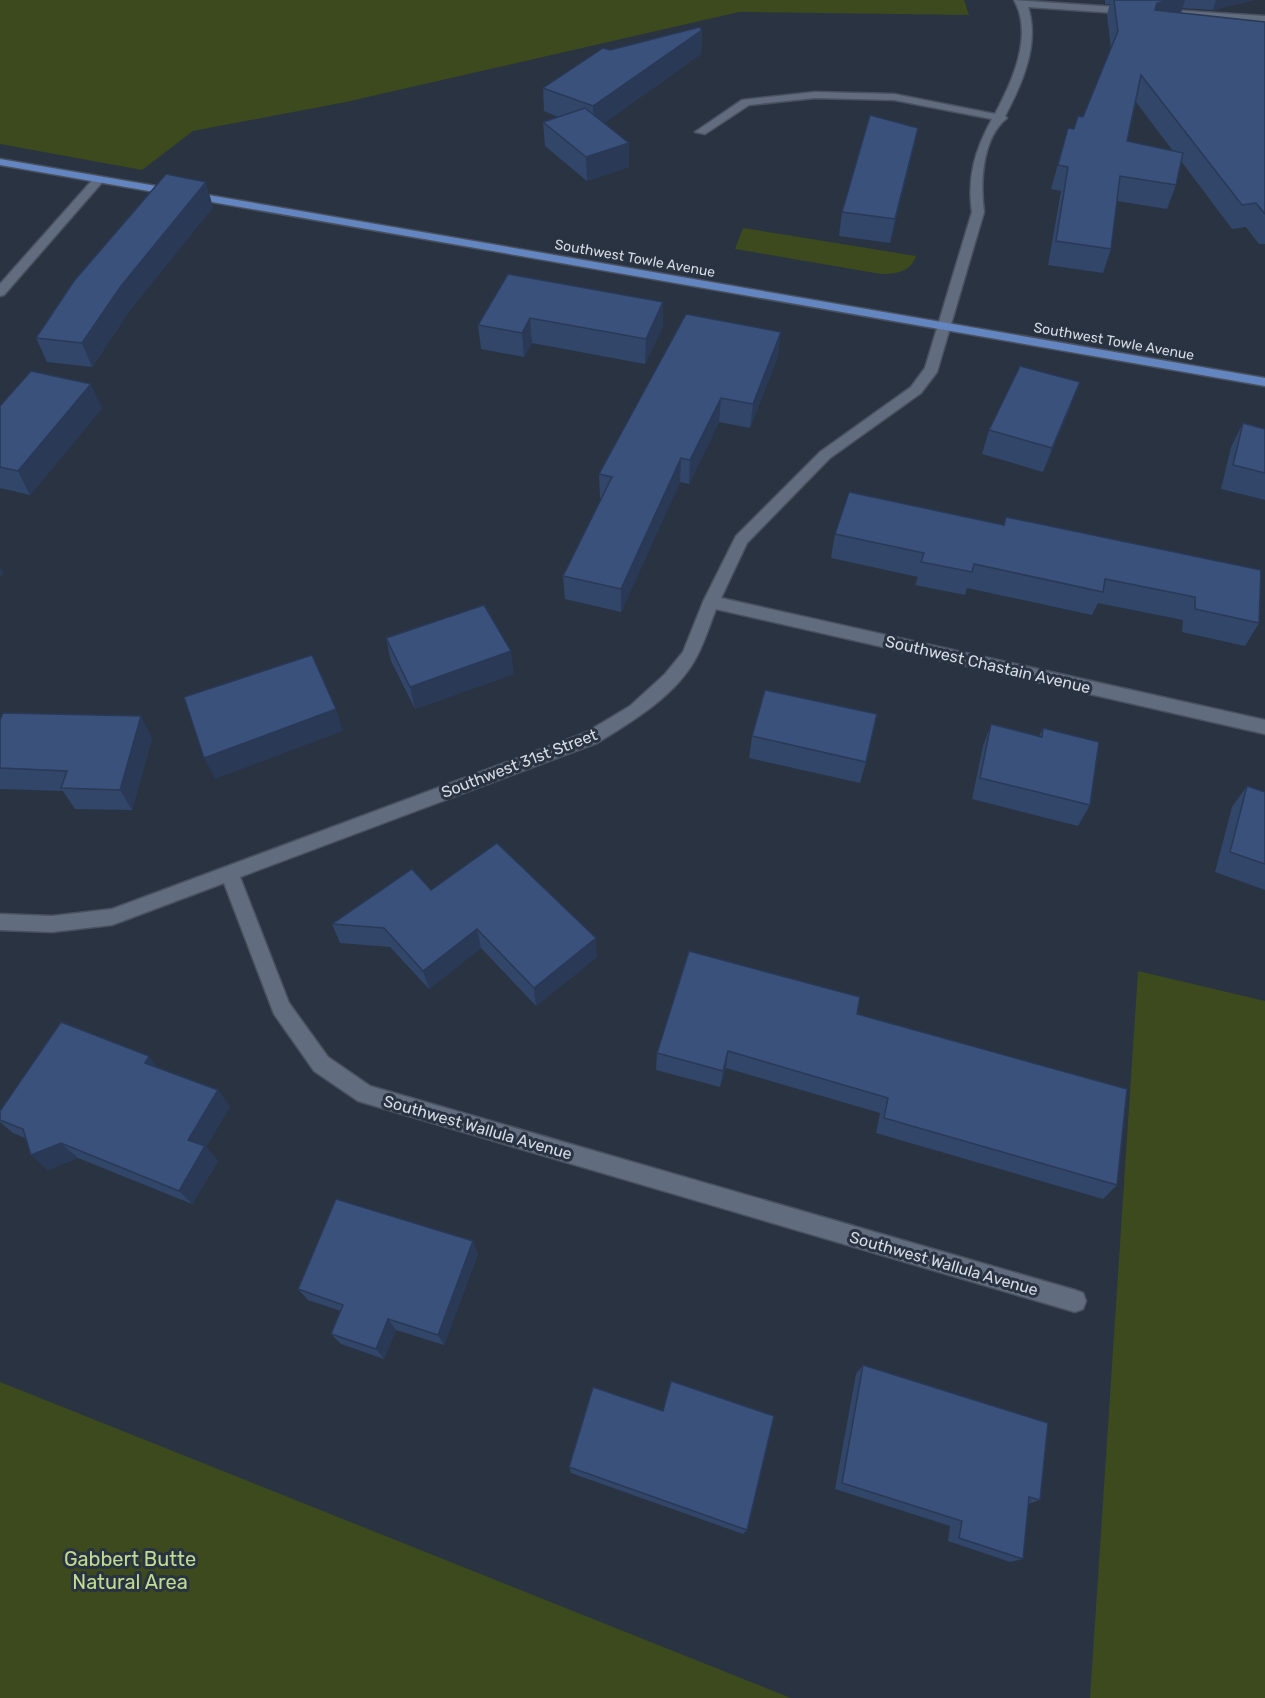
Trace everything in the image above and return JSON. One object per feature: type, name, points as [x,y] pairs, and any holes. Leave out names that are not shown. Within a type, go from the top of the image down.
[{"type":"main road","name":"Southwest Towle Avenue","points":[[0,162],[1265,382]]},
{"type":"street","points":[[1020,2],[1138,11]]},
{"type":"street","name":"Southwest 31st Street","points":[[230,873],[591,738],[636,711],[671,678],[690,655],[711,602],[741,540],[791,486],[825,455],[916,390],[932,369],[978,212],[974,189],[984,145],[1001,118],[1021,75],[1026,57],[1027,24],[1020,2]]},
{"type":"street","points":[[1161,12],[1265,19]]},
{"type":"street","points":[[701,132],[746,102],[815,95],[894,97],[1001,118]]},
{"type":"street","points":[[0,292],[99,180]]},
{"type":"street","name":"Southwest Chastain Avenue","points":[[711,602],[1265,727]]},
{"type":"street","points":[[0,922],[52,924],[112,917],[230,873]]},
{"type":"street","name":"Southwest Wallula Avenue","points":[[230,873],[282,1008],[321,1064],[365,1094],[1075,1301]]},
{"type":"green space","points":[[0,0],[964,0],[969,15],[739,12],[346,102],[193,131],[142,170],[0,144]]},
{"type":"green space","points":[[743,228],[916,256],[907,269],[897,273],[881,274],[735,249]]},
{"type":"green space","points":[[1138,971],[1265,1001],[1265,1698],[1090,1698]]},
{"type":"green space","name":"Gabbert Butte Natural Area","points":[[0,1382],[791,1698],[0,1698]]},
{"type":"building","points":[[1114,0],[1169,0],[1157,3],[1155,10],[1265,22],[1265,214],[1256,203],[1242,205],[1141,75],[1127,141],[1183,153],[1176,185],[1120,176],[1111,249],[1056,241],[1068,167],[1058,165],[1068,128],[1074,129],[1078,116],[1083,117],[1118,31]]},
{"type":"building","points":[[700,27],[702,30],[593,106],[543,88],[603,48],[610,50]]},
{"type":"building","points":[[585,108],[629,143],[586,157],[543,122]]},
{"type":"building","points":[[870,115],[918,128],[895,219],[842,212]]},
{"type":"building","points":[[166,174],[206,182],[121,286],[82,343],[36,338],[74,281]]},
{"type":"building","points":[[508,274],[663,302],[646,339],[530,318],[522,333],[478,325]]},
{"type":"building","points":[[686,314],[781,332],[753,404],[721,398],[690,460],[681,458],[621,589],[563,576],[612,477],[599,474]]},
{"type":"building","points":[[1020,366],[1080,382],[1052,448],[989,430]]},
{"type":"building","points":[[31,371],[91,384],[18,471],[0,467],[0,406]]},
{"type":"building","points":[[1243,423],[1265,429],[1265,473],[1233,465]]},
{"type":"building","points":[[849,492],[1004,525],[1006,517],[1261,570],[1259,623],[1195,609],[1195,597],[1105,579],[1103,592],[974,564],[972,572],[921,562],[924,553],[835,534]]},
{"type":"building","points":[[484,605],[511,651],[410,687],[386,638]]},
{"type":"building","points":[[312,655],[336,709],[204,758],[184,697]]},
{"type":"building","points":[[765,690],[877,714],[866,762],[752,736]]},
{"type":"building","points":[[3,713],[141,716],[120,790],[61,788],[67,771],[0,768],[0,720]]},
{"type":"building","points":[[991,724],[1042,737],[1043,728],[1099,742],[1090,805],[980,778]]},
{"type":"building","points":[[1247,786],[1265,792],[1265,864],[1230,852]]},
{"type":"building","points":[[497,843],[596,938],[534,988],[477,929],[423,971],[384,928],[332,924],[412,869],[431,890]]},
{"type":"building","points":[[689,951],[860,997],[857,1014],[1127,1089],[1117,1185],[884,1118],[888,1098],[728,1051],[723,1071],[657,1053]]},
{"type":"building","points":[[61,1022],[149,1056],[145,1063],[218,1090],[188,1140],[205,1146],[179,1191],[61,1143],[31,1155],[23,1129],[0,1120],[0,1111]]},
{"type":"building","points":[[336,1199],[473,1241],[438,1335],[388,1319],[376,1349],[331,1334],[343,1305],[298,1289]]},
{"type":"building","points":[[863,1365],[1048,1423],[1040,1500],[1029,1497],[1023,1559],[959,1538],[962,1521],[842,1483]]},
{"type":"building","points":[[671,1381],[774,1416],[747,1530],[569,1467],[593,1387],[663,1411]]}]
